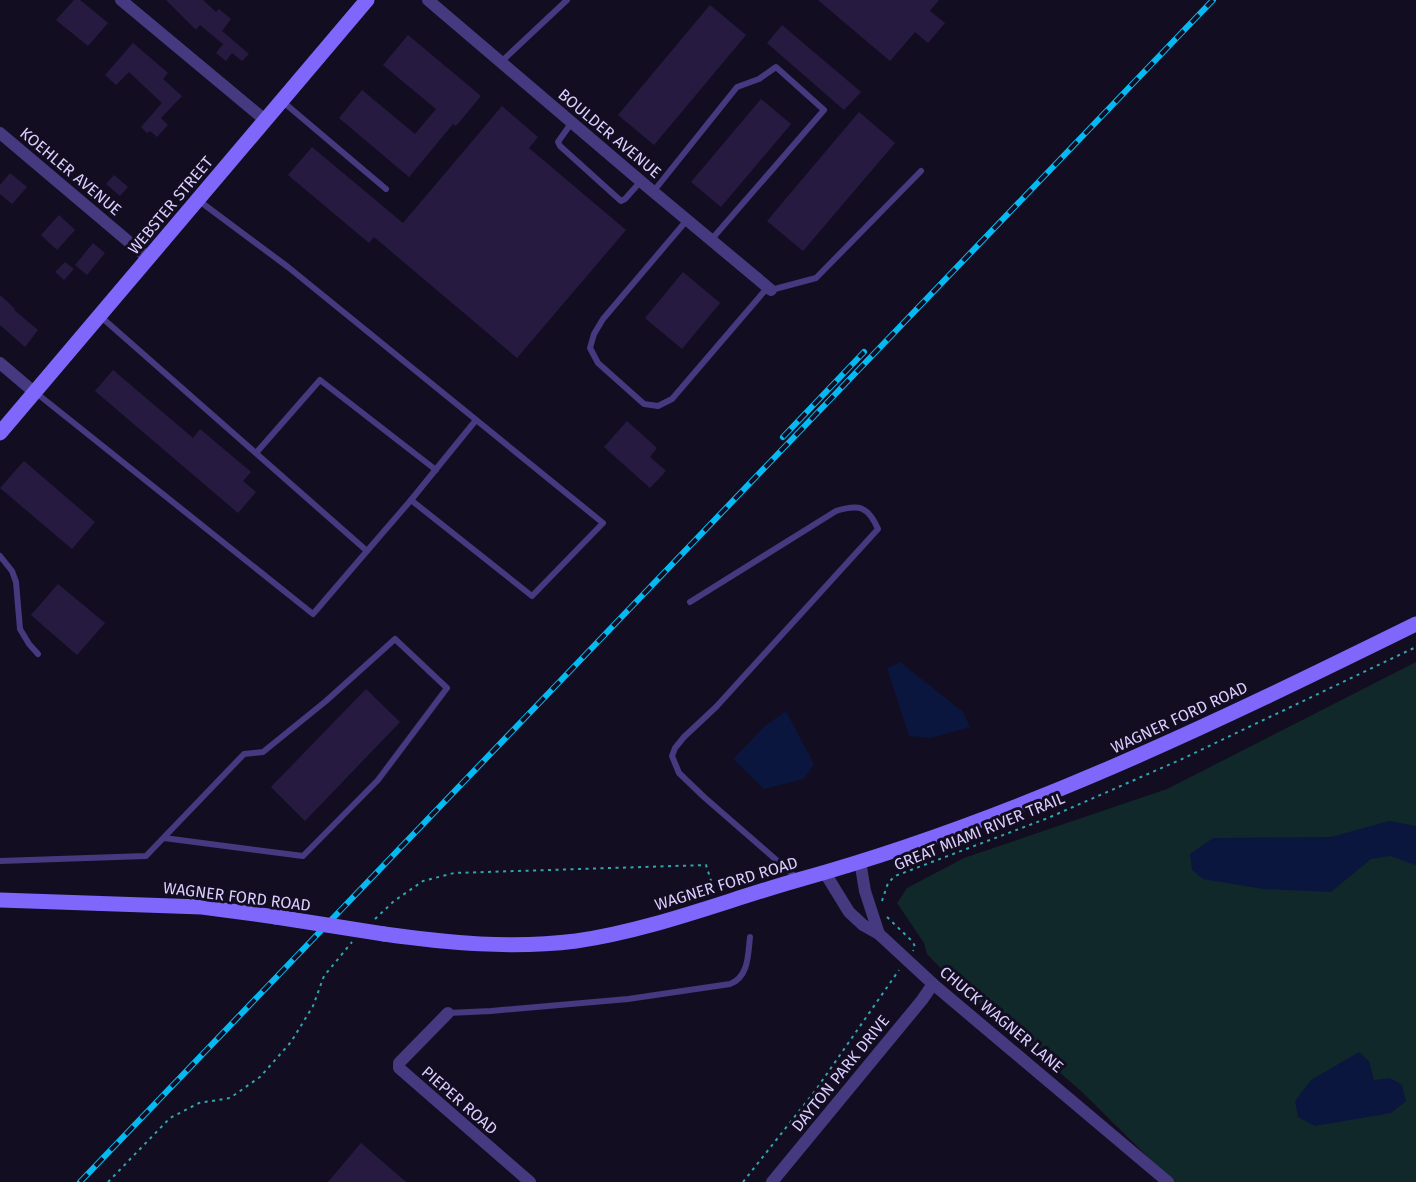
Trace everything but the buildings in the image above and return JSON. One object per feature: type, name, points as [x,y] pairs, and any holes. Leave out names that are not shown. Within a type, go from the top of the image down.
[{"type":"main road","name":"WEBSTER STREET","points":[[0,433],[367,0]]},
{"type":"main road","name":"WAGNER FORD ROAD","points":[[0,900],[201,907],[384,934],[472,944],[544,944],[620,933],[825,873],[957,829],[1089,778],[1416,624]]},
{"type":"street","points":[[121,0],[265,120]]},
{"type":"street","name":"BOULDER AVENUE","points":[[428,0],[653,192],[770,288]]},
{"type":"street","name":"KOEHLER AVENUE","points":[[0,133],[148,258]]},
{"type":"street","points":[[0,363],[34,392]]},
{"type":"street","points":[[860,861],[865,891],[879,934]]},
{"type":"street","name":"CHUCK WAGNER LANE","points":[[825,873],[849,912],[863,925],[879,934],[933,984],[1168,1182]]},
{"type":"street","name":"DAYTON PARK DRIVE","points":[[772,1182],[933,984]]},
{"type":"street","name":"PIEPER ROAD","points":[[448,1012],[399,1064],[399,1068],[530,1182]]},
{"type":"lane","points":[[501,62],[567,0]]},
{"type":"lane","points":[[653,192],[737,87],[759,80],[776,67],[824,110],[711,240]]},
{"type":"lane","points":[[282,101],[386,189]]},
{"type":"lane","points":[[572,122],[558,142],[560,146],[621,201],[641,181]]},
{"type":"lane","points":[[687,220],[603,320],[594,334],[590,348],[598,363],[644,404],[658,406],[672,399],[770,288],[816,278],[921,171]]},
{"type":"lane","points":[[198,200],[288,267],[603,523],[532,596],[411,500]]},
{"type":"lane","points":[[99,316],[367,551]]},
{"type":"lane","points":[[256,453],[320,380],[436,470]]},
{"type":"lane","points":[[34,392],[313,614],[476,420]]},
{"type":"lane","points":[[690,602],[836,511],[857,507],[866,509],[873,517],[878,529],[716,707],[684,737],[672,756],[679,773],[798,880]]},
{"type":"lane","points":[[0,556],[12,571],[16,582],[20,628],[38,654]]},
{"type":"lane","points":[[0,861],[146,856],[244,753],[262,752],[326,701],[395,639],[447,688],[378,780],[303,856],[164,838]]},
{"type":"lane","points":[[448,1012],[492,1011],[628,999],[738,982],[746,967],[750,936]]},
{"type":"path","name":"GREAT MIAMI RIVER TRAIL","points":[[881,902],[888,883],[895,876],[1048,818],[1182,759],[1416,647]]},
{"type":"path","points":[[371,924],[394,901],[423,881],[454,873],[706,864],[718,905]]},
{"type":"path","points":[[742,1182],[815,1091],[914,950],[913,942],[884,911]]},
{"type":"path","points":[[108,1182],[170,1118],[199,1103],[230,1098],[260,1077],[291,1042],[313,1006],[324,976],[354,940]]},
{"type":"green space","points":[[1416,662],[1416,1182],[1173,1182],[1082,1092],[943,971],[927,954],[924,943],[897,903],[907,888],[964,858],[1167,789]]},
{"type":"water","points":[[900,662],[963,712],[970,727],[931,738],[909,736],[887,668]]},
{"type":"water","points":[[786,711],[814,764],[804,779],[764,789],[733,759],[765,726]]},
{"type":"water","points":[[1389,821],[1416,826],[1416,865],[1390,856],[1371,859],[1331,892],[1263,889],[1203,879],[1192,870],[1190,854],[1213,838],[1331,837]]},
{"type":"water","points":[[1359,1052],[1369,1061],[1374,1080],[1390,1078],[1402,1085],[1406,1101],[1391,1113],[1315,1126],[1298,1117],[1295,1101],[1311,1080]]},
{"type":"railway","points":[[80,1182],[1213,0]]},
{"type":"railway","points":[[783,437],[864,352]]}]
